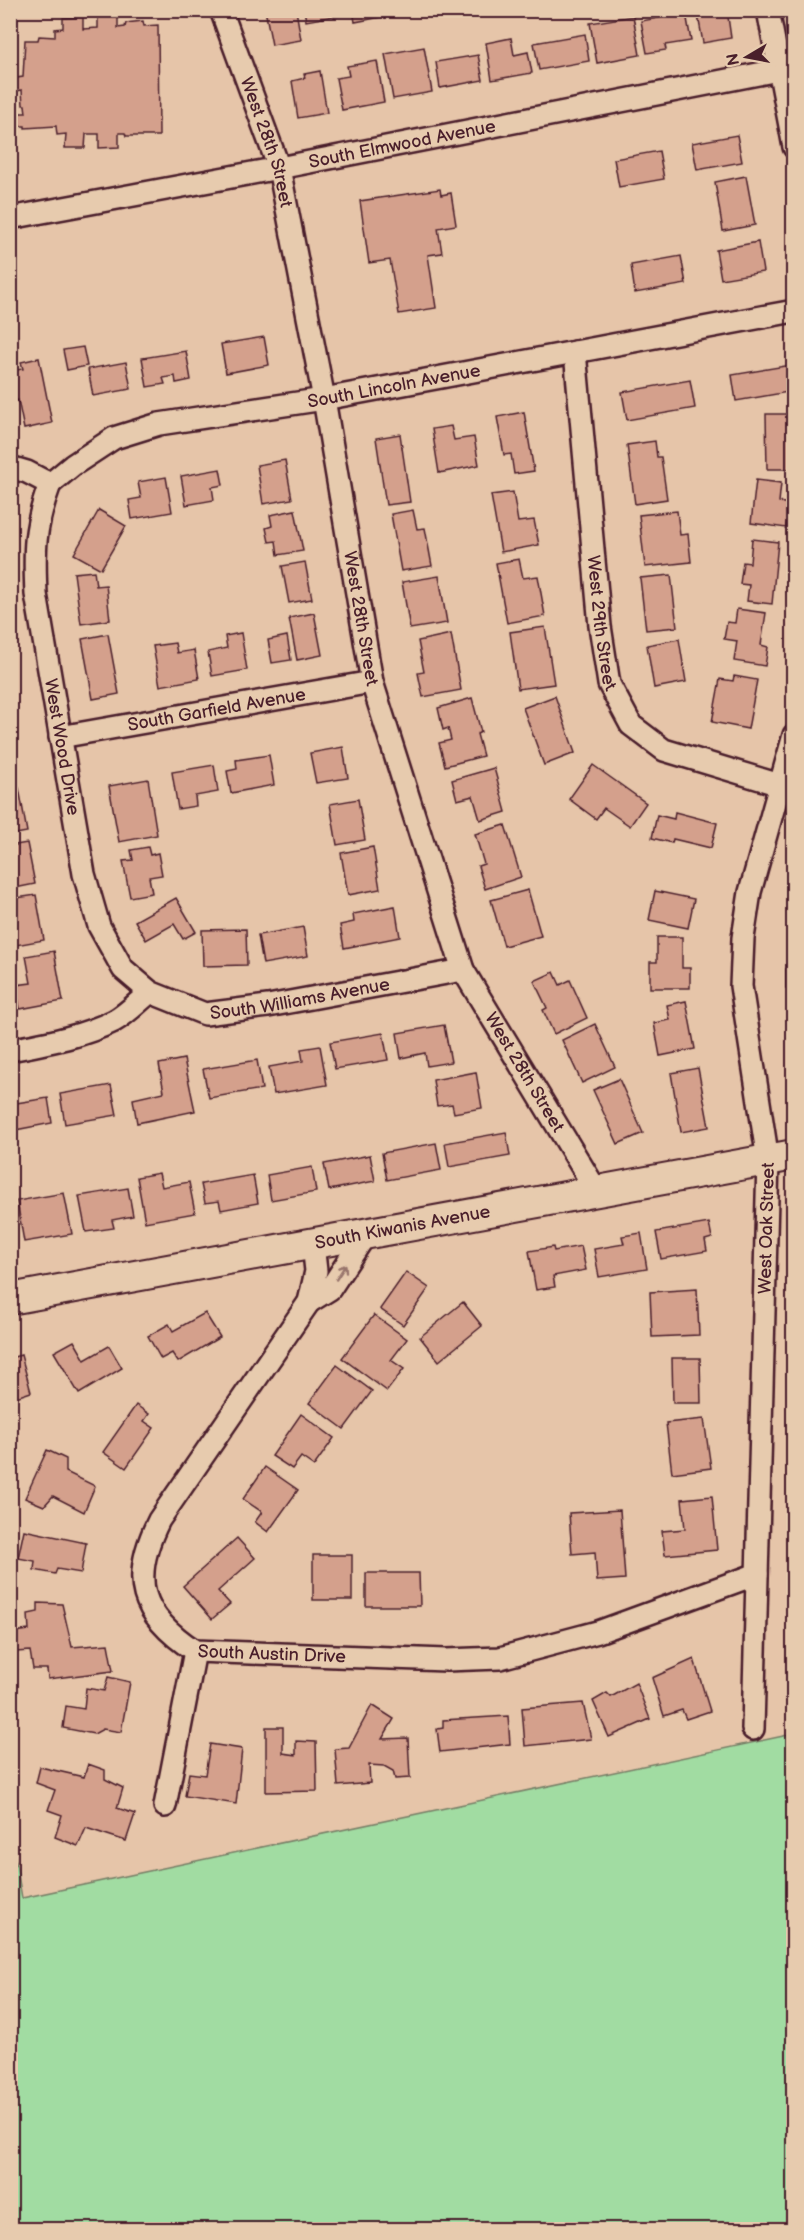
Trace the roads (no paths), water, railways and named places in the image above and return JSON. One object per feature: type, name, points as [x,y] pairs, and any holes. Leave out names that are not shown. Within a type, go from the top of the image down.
[{"type":"main road","name":"South Kiwanis Avenue","points":[[10,1299],[596,1190],[781,1158]]},
{"type":"street","name":"West 28th Street","points":[[221,10],[279,168],[324,399],[372,682],[463,970],[596,1190]]},
{"type":"street","points":[[768,10],[786,68],[794,147]]},
{"type":"street","name":"South Elmwood Avenue","points":[[10,218],[279,168],[786,68]]},
{"type":"street","name":"South Lincoln Avenue","points":[[50,484],[73,465],[114,438],[159,424],[324,399],[794,311]]},
{"type":"street","name":"West 29th Street","points":[[575,352],[600,626],[609,684],[631,725],[664,750],[780,785]]},
{"type":"street","points":[[10,467],[27,472],[50,484]]},
{"type":"street","name":"West Wood Drive","points":[[50,484],[39,513],[34,549],[36,594],[84,874],[99,926],[123,969],[150,992]]},
{"type":"street","name":"South Garfield Avenue","points":[[60,737],[372,682]]},
{"type":"street","name":"West Oak Street","points":[[753,1730],[757,1574],[781,1158],[741,986],[743,938],[750,892],[794,735]]},
{"type":"street","name":"South Williams Avenue","points":[[150,992],[205,1014],[268,1006],[463,970]]},
{"type":"street","points":[[10,1050],[63,1040],[116,1020],[150,992]]},
{"type":"street","name":"South Austin Drive","points":[[309,1302],[330,1289],[366,1234]]},
{"type":"street","name":"South Austin Drive","points":[[312,1244],[316,1271],[309,1302],[159,1521],[148,1543],[143,1571],[145,1598],[158,1622],[175,1638],[195,1651],[446,1660],[500,1658],[598,1632],[757,1574]]},
{"type":"street","points":[[165,1806],[195,1651]]}]
